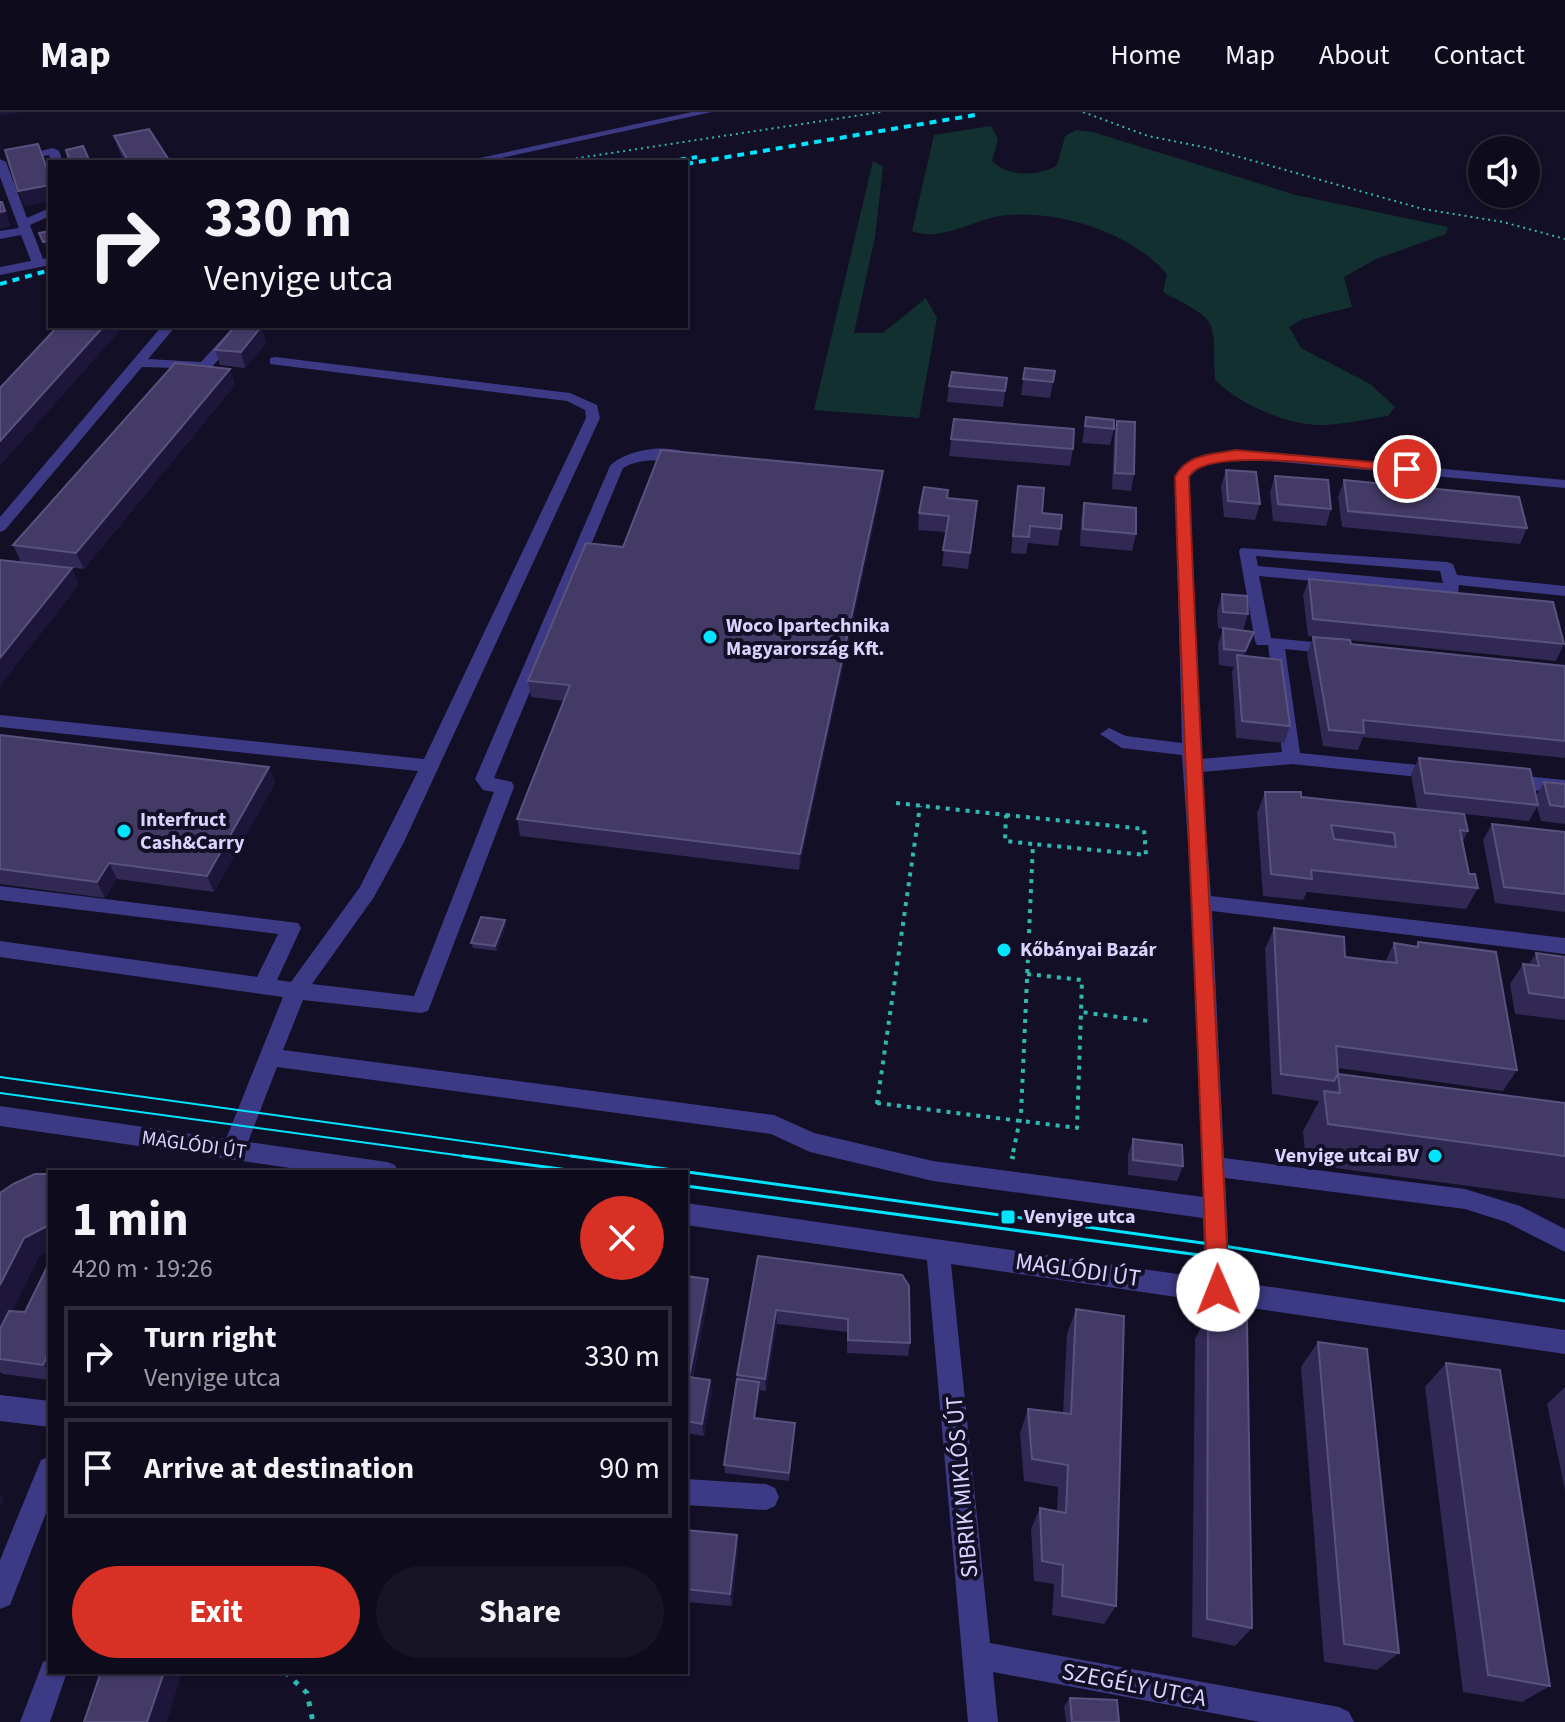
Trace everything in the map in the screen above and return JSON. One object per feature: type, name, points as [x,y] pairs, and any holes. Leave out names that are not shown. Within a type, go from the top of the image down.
[{"type":"street","points":[[477,160],[707,112]]},
{"type":"street","points":[[0,271],[44,262],[24,227],[0,161],[53,151],[56,160]]},
{"type":"street","points":[[0,235],[24,227],[48,213]]},
{"type":"street","points":[[0,527],[167,328]]},
{"type":"street","points":[[137,363],[205,366],[239,328]]},
{"type":"street","points":[[239,1158],[270,1057],[296,991],[367,892],[593,418],[592,408],[570,397],[275,361]]},
{"type":"street","points":[[0,949],[263,987],[421,1005],[505,787],[490,785],[484,779],[617,466],[626,459],[651,453],[711,459]]},
{"type":"street","points":[[1218,1290],[1181,484],[1191,465],[1211,457],[1236,454],[1565,484]]},
{"type":"street","points":[[1263,641],[1251,570],[1452,589],[1450,579],[1565,591]]},
{"type":"street","points":[[1292,758],[1276,642],[1352,651]]},
{"type":"street","points":[[0,721],[427,766]]},
{"type":"street","points":[[1192,752],[1292,758],[1459,776]]},
{"type":"street","points":[[1489,779],[1565,787]]},
{"type":"street","points":[[0,893],[291,928],[263,987]]},
{"type":"street","points":[[1202,902],[1565,946]]},
{"type":"street","points":[[270,1057],[774,1125],[810,1142],[933,1171],[1215,1209]]},
{"type":"street","name":"MAGLÓDI ÚT","points":[[0,1116],[239,1158],[366,1170]]},
{"type":"street","points":[[1214,1167],[1465,1199],[1502,1209],[1565,1241]]},
{"type":"street","name":"MAGLÓDI ÚT","points":[[688,1214],[1565,1342]]},
{"type":"street","name":"SIBRIK MIKLÓS ÚT","points":[[938,1253],[983,1722]]},
{"type":"street","points":[[0,1408],[48,1414]]},
{"type":"street","points":[[0,1595],[48,1474]]},
{"type":"street","points":[[688,1492],[766,1497]]},
{"type":"street","name":"SZEGÉLY UTCA","points":[[976,1655],[1339,1722]]},
{"type":"street","points":[[35,1722],[52,1674]]},
{"type":"path","points":[[565,160],[881,112]]},
{"type":"path","points":[[1083,112],[1148,136],[1208,148],[1423,209],[1503,222],[1565,239]]},
{"type":"path","points":[[896,803],[1144,829],[1146,855],[1005,841],[1006,815]]},
{"type":"path","points":[[920,806],[877,1104],[1077,1128],[1078,1019],[1082,980],[1027,974]]},
{"type":"path","points":[[1009,1181],[1018,1122],[1033,844]]},
{"type":"path","points":[[1081,1012],[1148,1021]]},
{"type":"path","points":[[287,1674],[307,1693],[313,1722]]},
{"type":"green space","points":[[991,126],[998,139],[992,161],[1006,170],[1024,174],[1042,172],[1057,165],[1065,136],[1076,130],[1093,132],[1296,195],[1448,227],[1446,234],[1376,259],[1344,277],[1352,307],[1303,319],[1289,327],[1301,348],[1370,384],[1395,407],[1388,416],[1325,425],[1281,418],[1238,398],[1215,380],[1210,323],[1195,310],[1163,292],[1167,274],[1152,260],[1135,247],[1095,228],[1051,217],[1008,215],[936,234],[912,231],[934,135]]},
{"type":"green space","points":[[873,161],[883,167],[875,237],[854,333],[883,333],[926,298],[937,318],[919,418],[814,410]]},
{"type":"building","points":[[149,129],[169,160],[128,160],[114,136]]},
{"type":"building","points":[[38,144],[48,172],[48,185],[18,191],[5,150]]},
{"type":"building","points":[[83,146],[89,160],[69,160],[66,150]]},
{"type":"building","points":[[48,231],[48,241],[43,242],[39,233]]},
{"type":"building","points":[[56,328],[102,328],[0,441],[0,388]]},
{"type":"building","points":[[233,328],[260,328],[241,352],[215,350]]},
{"type":"building","points":[[175,363],[230,369],[76,553],[13,545]]},
{"type":"building","points":[[1025,368],[1055,371],[1053,382],[1023,379]]},
{"type":"building","points":[[952,372],[1007,378],[1005,391],[949,386]]},
{"type":"building","points":[[1086,417],[1114,420],[1114,429],[1085,426]]},
{"type":"building","points":[[954,419],[1074,429],[1073,449],[951,439]]},
{"type":"building","points":[[1117,421],[1135,422],[1134,474],[1115,473]]},
{"type":"building","points":[[661,450],[883,471],[800,854],[517,819],[570,685],[528,681],[586,543],[623,547]]},
{"type":"building","points":[[1226,470],[1256,472],[1260,504],[1228,501]]},
{"type":"building","points":[[1275,476],[1328,480],[1331,509],[1278,504]]},
{"type":"building","points":[[1344,480],[1519,497],[1527,528],[1348,511]]},
{"type":"building","points":[[1018,486],[1044,488],[1042,513],[1062,515],[1061,529],[1030,526],[1029,537],[1013,536]]},
{"type":"building","points":[[924,487],[948,490],[947,498],[977,501],[970,553],[943,550],[949,516],[919,513]]},
{"type":"building","points":[[1084,503],[1136,508],[1136,534],[1083,529]]},
{"type":"building","points":[[0,560],[72,568],[0,658]]},
{"type":"building","points":[[1309,579],[1553,602],[1564,644],[1313,619]]},
{"type":"building","points":[[1222,594],[1247,596],[1248,614],[1223,612]]},
{"type":"building","points":[[1223,628],[1254,632],[1245,651],[1224,649]]},
{"type":"building","points":[[1313,637],[1350,640],[1351,644],[1565,666],[1565,741],[1363,720],[1364,733],[1329,730]]},
{"type":"building","points":[[1237,655],[1281,660],[1290,726],[1242,721]]},
{"type":"building","name":"Interfruct Cash&Carry","points":[[0,735],[269,767],[207,876],[109,863],[97,882],[0,869]]},
{"type":"building","points":[[1419,758],[1530,769],[1538,805],[1425,793]]},
{"type":"building","points":[[1544,782],[1565,784],[1565,807],[1550,805]]},
{"type":"building","points":[[1265,792],[1301,792],[1301,797],[1464,814],[1468,831],[1460,830],[1469,874],[1475,874],[1478,888],[1311,870],[1312,879],[1271,874]],"holes":[[[1331,825],[1394,833],[1396,847],[1334,839]]]},
{"type":"building","points":[[1492,824],[1565,832],[1565,894],[1504,887]]},
{"type":"building","points":[[481,917],[505,920],[495,946],[471,943]]},
{"type":"building","points":[[1274,928],[1344,937],[1345,957],[1397,963],[1394,943],[1418,947],[1418,942],[1496,952],[1517,1070],[1336,1046],[1338,1074],[1334,1081],[1281,1074]]},
{"type":"building","points":[[1536,953],[1565,957],[1565,998],[1529,993],[1523,964],[1539,966]]},
{"type":"building","points":[[1338,1074],[1565,1103],[1565,1156],[1328,1124],[1324,1091],[1340,1093]]},
{"type":"building","points":[[1133,1139],[1182,1145],[1183,1166],[1133,1160]]},
{"type":"building","points":[[35,1174],[48,1174],[48,1226],[24,1238],[0,1285],[0,1193]]},
{"type":"building","points":[[758,1256],[902,1275],[909,1286],[910,1343],[848,1340],[848,1319],[776,1310],[765,1379],[737,1375]]},
{"type":"building","points":[[48,1265],[48,1355],[43,1365],[0,1359],[0,1329],[9,1311],[25,1312]]},
{"type":"building","points":[[688,1276],[708,1279],[689,1377],[710,1380],[702,1424],[688,1421]]},
{"type":"building","points":[[1076,1309],[1124,1316],[1116,1606],[1062,1596],[1063,1565],[1042,1561],[1040,1508],[1066,1513],[1068,1465],[1032,1459],[1028,1409],[1071,1414]]},
{"type":"building","points":[[1208,1314],[1247,1321],[1252,1628],[1207,1619]]},
{"type":"building","points":[[1318,1342],[1367,1349],[1399,1653],[1344,1644]]},
{"type":"building","points":[[1446,1363],[1500,1370],[1550,1686],[1488,1675]]},
{"type":"building","points":[[737,1379],[759,1382],[754,1418],[795,1423],[789,1473],[724,1465]]},
{"type":"building","points":[[688,1530],[737,1535],[730,1594],[688,1589]]},
{"type":"building","points":[[100,1674],[163,1674],[147,1722],[84,1722]]},
{"type":"building","points":[[1070,1698],[1117,1700],[1119,1722],[1072,1722]]},
{"type":"tram line","points":[[0,1077],[585,1158]]},
{"type":"tram line","points":[[0,1093],[478,1158]]},
{"type":"tram line","points":[[463,1156],[478,1158]]},
{"type":"tram line","points":[[571,1156],[673,1170]]},
{"type":"tram line","points":[[478,1158],[568,1170]]},
{"type":"tram line","points":[[688,1172],[1217,1245],[1565,1301]]},
{"type":"tram line","points":[[688,1186],[1229,1259]]},
{"type":"railway","points":[[688,164],[975,115]]},
{"type":"railway","points":[[678,160],[697,157]]},
{"type":"railway","points":[[0,284],[48,271]]},
{"type":"place","name":"Woco Ipartechnika Magyarország Kft.","points":[[710,637]]},
{"type":"place","name":"Interfruct Cash&Carry","points":[[124,831]]},
{"type":"place","name":"Kőbányai Bazár","points":[[1004,950]]},
{"type":"place","name":"Venyige utcai BV","points":[[1435,1156]]},
{"type":"place","name":"Venyige utca","points":[[1008,1217]]},
{"type":"route","points":[[1218,1290],[1202,902],[1191,750],[1182,477],[1186,468],[1203,459],[1236,454],[1407,469]]}]
